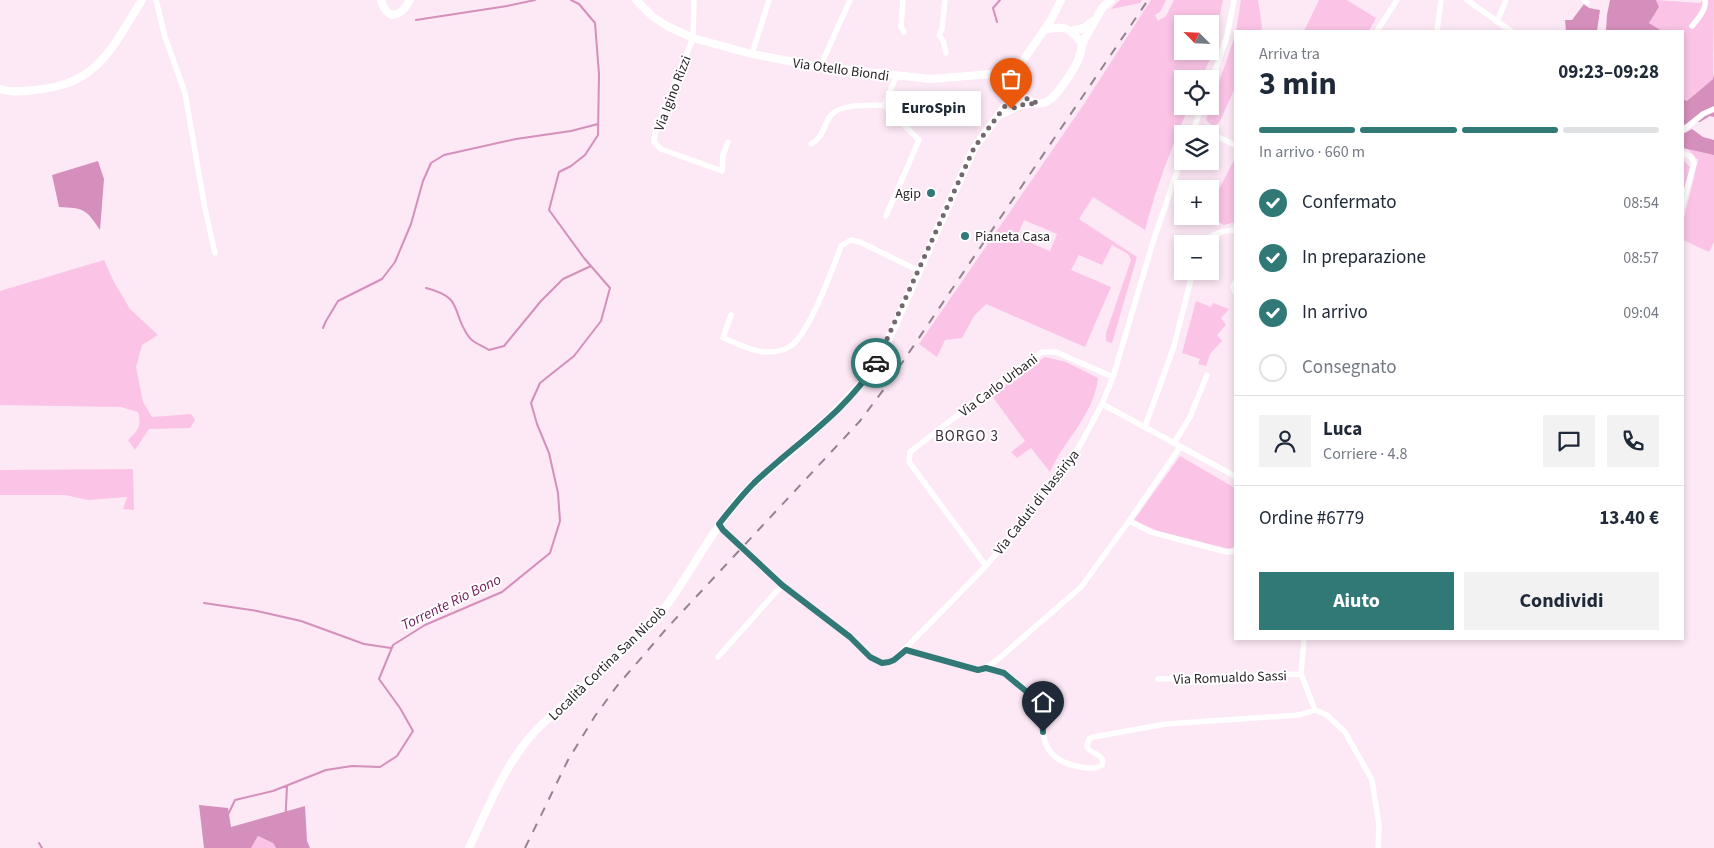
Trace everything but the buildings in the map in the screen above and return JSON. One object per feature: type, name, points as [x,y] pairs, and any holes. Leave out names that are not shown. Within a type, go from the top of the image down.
[{"type":"main road","points":[[1,90],[13,91],[60,87],[83,77],[98,66],[110,51],[142,0]]},
{"type":"main road","points":[[381,0],[387,12],[392,14],[399,14],[405,9],[410,0]]},
{"type":"main road","name":"Via Otello Biondi","points":[[636,0],[653,17],[692,38],[752,54],[820,67],[931,79],[991,74],[1013,68],[1022,62]]},
{"type":"main road","points":[[1000,114],[1021,105],[1046,102],[1055,98],[1078,62],[1082,44],[1095,19],[1102,8],[1111,0]]},
{"type":"main road","points":[[1059,2],[1058,14],[1067,29],[1082,44]]},
{"type":"main road","points":[[1038,103],[1026,99],[1019,93],[1014,84],[1022,62],[1045,30],[1059,2]]},
{"type":"main road","points":[[1045,30],[1057,27],[1067,29],[1084,28],[1095,19]]},
{"type":"main road","name":"Via Otello Biondi","points":[[991,74],[1014,84]]},
{"type":"main road","name":"Località Cortina San Nicolò","points":[[469,848],[508,767],[524,744],[654,622],[676,595],[707,540],[739,498],[840,406],[870,374],[882,354],[974,148],[1013,94],[1014,84]]},
{"type":"street","points":[[156,0],[165,37],[185,93],[204,202],[216,253]]},
{"type":"street","name":"Via Igino Rizzi","points":[[694,0],[692,38],[655,133],[654,142],[661,149],[722,171],[722,155],[728,142]]},
{"type":"street","points":[[752,54],[768,0]]},
{"type":"street","points":[[820,67],[850,0]]},
{"type":"street","points":[[904,0],[901,27],[904,32]]},
{"type":"street","points":[[945,0],[942,29],[939,35],[944,42],[946,53]]},
{"type":"street","points":[[1378,30],[1397,0]]},
{"type":"street","points":[[1437,30],[1441,0]]},
{"type":"street","points":[[1467,0],[1509,30]]},
{"type":"street","points":[[1497,22],[1506,0]]},
{"type":"street","points":[[1692,26],[1706,4],[1705,0]]},
{"type":"street","points":[[1215,70],[1227,36],[1233,1]]},
{"type":"street","points":[[884,105],[896,76]]},
{"type":"street","points":[[811,144],[818,140],[831,115],[842,108],[884,105],[919,140],[886,216]]},
{"type":"street","points":[[1684,129],[1703,114],[1714,109]]},
{"type":"street","points":[[1219,137],[1234,145]]},
{"type":"street","points":[[1684,154],[1692,157],[1694,163],[1684,200]]},
{"type":"street","name":"Via Caduti di Nassiriya","points":[[719,524],[723,530],[782,585],[850,637],[875,661],[882,663],[894,660],[906,650],[986,566],[1065,470],[1102,404],[1113,377],[1153,242],[1178,170]]},
{"type":"street","points":[[1213,235],[1218,232],[1234,230]]},
{"type":"street","points":[[731,315],[723,338],[755,350],[766,352],[778,351],[791,346],[807,326],[842,246],[851,240],[860,242],[919,271]]},
{"type":"street","points":[[1145,428],[1174,346],[1191,280]]},
{"type":"street","name":"Via Carlo Urbani","points":[[986,566],[909,462],[910,452],[1042,352],[1056,352],[1113,377]]},
{"type":"street","points":[[1174,443],[1190,417],[1207,376]]},
{"type":"street","points":[[1102,404],[1234,475]]},
{"type":"street","points":[[906,650],[978,670],[986,668],[997,660],[1081,586],[1129,522],[1180,447]]},
{"type":"street","points":[[1129,522],[1151,532],[1226,552],[1234,551]]},
{"type":"street","points":[[718,657],[782,585]]},
{"type":"street","name":"Via Romualdo Sassi","points":[[1304,640],[1301,674],[1316,710]]},
{"type":"street","points":[[986,668],[1004,673],[1033,697],[1041,707],[1043,732],[1048,750],[1053,756],[1069,764],[1093,769],[1102,765],[1103,761],[1087,747],[1089,739],[1093,737],[1166,724],[1298,715],[1316,710],[1327,715],[1345,732],[1372,780],[1379,825],[1378,848]]},
{"type":"street","name":"Via Romualdo Sassi","points":[[1158,679],[1301,674]]},
{"type":"shaded area","points":[[1120,0],[1142,0],[1140,3],[1111,9]]},
{"type":"shaded area","points":[[1151,0],[1166,0],[1160,12],[1155,15],[1158,21],[1166,16],[1174,0],[1223,0],[1219,19],[1219,15],[1174,15],[1174,60],[1210,60],[1205,70],[1174,70],[1174,115],[1185,115],[1182,125],[1174,125],[1174,144],[1159,183],[1145,230],[1093,197],[1079,219],[1137,257],[1112,343],[1106,341],[1106,333],[1131,260],[1128,254],[1112,245],[1102,265],[1079,255],[1071,270],[1111,287],[1085,347],[986,304],[974,316],[962,338],[945,340],[937,357],[919,344],[1084,104]],"holes":[[[1024,220],[1057,234],[1050,251],[1017,237]]]},
{"type":"shaded area","points":[[1241,0],[1258,0],[1261,30],[1236,30]]},
{"type":"shaded area","points":[[1319,0],[1347,0],[1376,18],[1370,30],[1304,30]]},
{"type":"shaded area","points":[[1610,0],[1656,0],[1659,7],[1649,23],[1660,30],[1606,30]]},
{"type":"shaded area","points":[[1656,0],[1700,3],[1703,0],[1714,0],[1713,79],[1687,101],[1684,100],[1684,30],[1660,30],[1649,23],[1659,7]]},
{"type":"shaded area","points":[[1584,4],[1589,8],[1600,10],[1597,30],[1566,30],[1565,20],[1572,20]]},
{"type":"shaded area","points":[[1234,39],[1234,90],[1219,123],[1212,125],[1206,120],[1208,115],[1219,115],[1219,82]]},
{"type":"shaded area","points":[[1714,73],[1714,117],[1710,116],[1700,122],[1689,122],[1684,125],[1684,100],[1687,101],[1713,79]]},
{"type":"shaded area","points":[[1692,129],[1703,137],[1714,140],[1714,155],[1684,148],[1684,133]]},
{"type":"shaded area","points":[[1687,148],[1714,155],[1714,242],[1709,252],[1684,240],[1684,218],[1698,160]]},
{"type":"shaded area","points":[[1234,160],[1234,222],[1224,225],[1219,222],[1219,189]]},
{"type":"shaded area","points":[[98,161],[104,179],[100,230],[84,211],[59,207],[52,175]]},
{"type":"shaded area","points":[[1684,161],[1690,167],[1684,194]]},
{"type":"shaded area","points":[[104,260],[130,309],[158,335],[142,345],[136,367],[143,402],[152,417],[191,414],[195,420],[190,428],[149,429],[135,450],[128,440],[138,428],[140,421],[138,412],[121,407],[0,405],[0,291]]},
{"type":"shaded area","points":[[1196,301],[1211,307],[1213,303],[1229,309],[1221,318],[1226,325],[1217,335],[1222,341],[1210,354],[1206,366],[1198,364],[1200,359],[1182,353]]},
{"type":"shaded area","points":[[1045,357],[1066,362],[1098,378],[1091,404],[1085,416],[1050,472],[1031,448],[1017,458],[1011,452],[1025,441],[992,396]]},
{"type":"shaded area","points":[[1180,456],[1234,487],[1234,547],[1230,549],[1157,531],[1134,520]]},
{"type":"shaded area","points":[[133,469],[134,510],[123,509],[127,497],[88,500],[65,495],[0,495],[0,470]]},
{"type":"shaded area","points":[[199,805],[228,808],[231,827],[305,806],[307,841],[310,848],[276,848],[273,843],[258,836],[251,848],[204,848]]},
{"type":"shaded area","points":[[258,836],[273,843],[276,848],[251,848]]},
{"type":"waterway","points":[[416,20],[535,0]]},
{"type":"waterway","name":"Torrente Rio Bono","points":[[220,848],[224,823],[235,800],[273,791],[326,770],[352,766],[380,767],[397,756],[413,731],[400,708],[379,679],[393,645],[425,625],[502,592],[550,553],[560,521],[558,493],[549,453],[531,403],[540,383],[574,356],[601,321],[610,288],[584,258],[549,210],[559,172],[571,166],[585,155],[598,135],[599,74],[595,23],[579,4],[571,0]]},
{"type":"waterway","points":[[997,22],[993,8],[1000,0]]},
{"type":"waterway","points":[[323,328],[338,301],[382,279],[395,262],[411,224],[423,181],[431,163],[444,155],[516,139],[571,131],[598,124]]},
{"type":"waterway","points":[[426,288],[438,292],[452,301],[463,328],[469,337],[489,350],[504,346],[541,301],[563,279],[591,266]]},
{"type":"waterway","points":[[204,603],[257,611],[301,621],[364,644],[391,648]]},
{"type":"waterway","points":[[287,786],[285,829],[291,848]]},
{"type":"waterway","points":[[39,843],[42,848]]},
{"type":"railway","points":[[525,848],[568,760],[595,716],[617,686],[667,628],[860,421],[887,385],[1148,0]]},
{"type":"way so far","points":[[876,363],[882,354],[958,180],[974,148],[1013,94],[1014,84],[1019,93],[1026,99],[1038,103],[1021,105],[1011,109]]},
{"type":"place","name":"EuroSpin","points":[[1011,109]]},
{"type":"place","name":"Agip","points":[[931,193]]},
{"type":"place","name":"Pianeta Casa","points":[[965,236]]},
{"type":"district","name":"BORGO 3","points":[[967,436]]},
{"type":"route","points":[[876,363],[870,374],[840,406],[754,483],[739,498],[719,524],[723,530],[782,585],[850,637],[875,661],[889,662],[906,650],[978,670],[986,668],[1004,673],[1033,697],[1041,707],[1043,732]]}]
